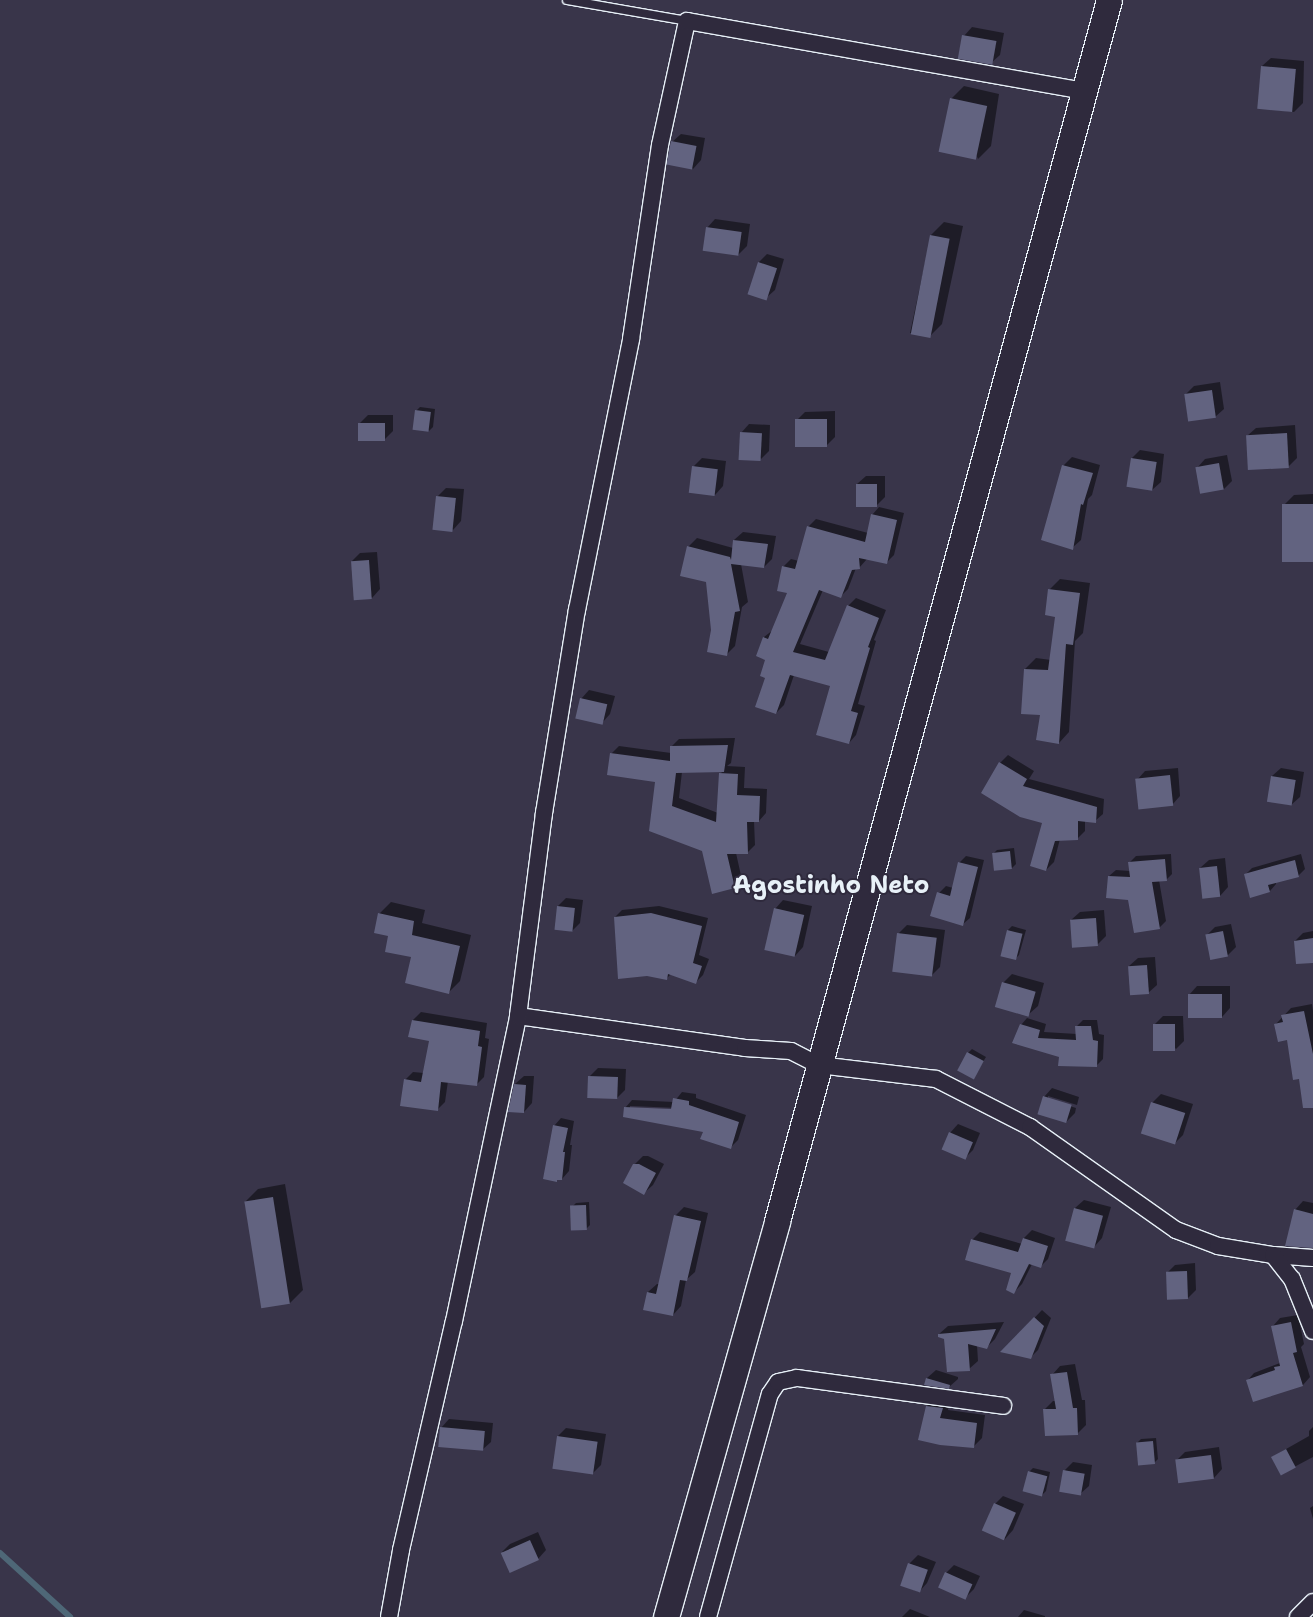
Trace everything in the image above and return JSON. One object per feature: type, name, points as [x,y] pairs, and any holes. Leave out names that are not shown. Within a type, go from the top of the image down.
[{"type":"main road","points":[[666,1617],[819,1065],[1109,0]]},
{"type":"street","points":[[389,1617],[401,1550],[454,1322],[518,1016],[544,813],[578,610],[631,339],[660,145],[687,21],[1083,91]]},
{"type":"street","points":[[518,1016],[745,1048],[791,1051],[819,1065],[936,1079],[1030,1127],[1176,1230],[1218,1246],[1273,1255],[1313,1258]]},
{"type":"street","points":[[1273,1255],[1292,1279],[1313,1331]]},
{"type":"street","points":[[708,1617],[770,1394],[778,1382],[797,1378],[1003,1406]]},
{"type":"street","points":[[1298,1617],[1313,1602]]},
{"type":"lane","points":[[567,0],[687,21]]},
{"type":"building","points":[[962,35],[996,41],[992,65],[958,59]]},
{"type":"building","points":[[1261,66],[1296,69],[1292,112],[1257,109]]},
{"type":"building","points":[[950,98],[987,106],[976,160],[939,152]]},
{"type":"building","points":[[671,141],[697,146],[692,170],[666,165]]},
{"type":"building","points":[[706,227],[742,232],[738,256],[703,251]]},
{"type":"building","points":[[930,235],[950,239],[930,338],[911,334]]},
{"type":"building","points":[[758,262],[777,268],[767,301],[747,294]]},
{"type":"building","points":[[1212,390],[1216,418],[1188,422],[1184,394]]},
{"type":"building","points":[[415,410],[431,412],[428,432],[413,430]]},
{"type":"building","points":[[795,419],[827,419],[827,447],[795,447]]},
{"type":"building","points":[[358,423],[385,423],[385,441],[358,441]]},
{"type":"building","points":[[740,432],[762,433],[761,461],[739,460]]},
{"type":"building","points":[[1287,433],[1289,468],[1248,470],[1246,435]]},
{"type":"building","points":[[1131,458],[1157,462],[1152,491],[1126,487]]},
{"type":"building","points":[[1219,463],[1224,490],[1200,494],[1195,467]]},
{"type":"building","points":[[1062,465],[1093,473],[1083,505],[1081,504],[1073,550],[1041,540]]},
{"type":"building","points":[[692,466],[718,469],[715,496],[689,493]]},
{"type":"building","points":[[856,484],[877,484],[877,507],[856,507]]},
{"type":"building","points":[[436,496],[456,498],[452,532],[432,530]]},
{"type":"building","points":[[1282,504],[1313,504],[1313,562],[1282,562]]},
{"type":"building","points":[[871,514],[897,520],[887,564],[859,558],[860,569],[852,570],[841,598],[819,590],[793,652],[825,660],[847,605],[879,618],[868,647],[870,648],[851,711],[858,713],[849,744],[816,735],[830,686],[790,675],[776,714],[755,707],[765,678],[760,676],[765,660],[756,656],[763,637],[768,639],[787,593],[777,591],[782,566],[795,569],[807,526],[865,542]]},
{"type":"building","points":[[733,540],[768,544],[764,568],[731,564],[740,611],[735,612],[727,656],[707,652],[711,630],[706,582],[680,576],[687,546],[730,557],[731,560]]},
{"type":"building","points":[[369,560],[372,599],[354,600],[351,561]]},
{"type":"building","points":[[1048,589],[1080,593],[1073,645],[1066,644],[1059,744],[1036,740],[1040,715],[1021,714],[1024,669],[1048,670],[1055,617],[1045,615]]},
{"type":"building","points":[[580,698],[607,704],[603,725],[575,718]]},
{"type":"building","points":[[728,745],[724,772],[676,773],[672,806],[716,822],[719,773],[738,774],[737,795],[760,796],[759,822],[747,822],[748,854],[727,854],[735,888],[712,894],[702,851],[649,831],[655,782],[607,775],[610,753],[670,761],[670,746]]},
{"type":"building","points":[[999,762],[1027,779],[1023,786],[1097,807],[1096,823],[1078,821],[1078,840],[1055,841],[1046,871],[1030,866],[1042,823],[1020,817],[981,793]]},
{"type":"building","points":[[1170,775],[1173,806],[1138,809],[1135,779]]},
{"type":"building","points":[[1271,776],[1296,780],[1292,806],[1267,802]]},
{"type":"building","points":[[1010,851],[1012,869],[994,871],[992,853]]},
{"type":"building","points":[[1165,859],[1167,881],[1152,882],[1160,929],[1134,933],[1128,900],[1106,898],[1108,876],[1130,877],[1128,862]]},
{"type":"building","points":[[1295,860],[1299,877],[1268,885],[1270,892],[1250,898],[1244,874]]},
{"type":"building","points":[[958,862],[978,867],[963,926],[930,916],[937,892],[950,896]]},
{"type":"building","points":[[1217,866],[1220,897],[1202,899],[1199,868]]},
{"type":"building","points":[[557,906],[575,908],[572,932],[554,930]]},
{"type":"building","points":[[774,908],[804,915],[795,957],[764,950]]},
{"type":"building","points":[[378,913],[414,921],[412,935],[460,946],[449,994],[405,983],[411,957],[385,952],[388,936],[374,933]]},
{"type":"building","points":[[651,913],[702,926],[693,963],[702,966],[696,984],[668,974],[667,980],[647,976],[618,979],[614,917]]},
{"type":"building","points":[[1096,918],[1098,946],[1072,948],[1070,920]]},
{"type":"building","points":[[1007,930],[1023,934],[1016,960],[1000,956]]},
{"type":"building","points":[[1223,931],[1228,957],[1210,960],[1205,934]]},
{"type":"building","points":[[897,933],[937,938],[932,977],[892,972]]},
{"type":"building","points":[[1313,938],[1313,963],[1296,964],[1294,941]]},
{"type":"building","points":[[1147,965],[1149,994],[1130,995],[1128,966]]},
{"type":"building","points":[[1002,982],[1036,992],[1028,1017],[995,1007]]},
{"type":"building","points":[[1188,994],[1222,994],[1222,1018],[1188,1018]]},
{"type":"building","points":[[1304,1011],[1313,1054],[1313,1108],[1303,1108],[1299,1079],[1293,1080],[1287,1040],[1278,1042],[1274,1024],[1283,1022],[1281,1015]]},
{"type":"building","points":[[412,1020],[480,1031],[478,1046],[482,1047],[477,1086],[441,1082],[438,1111],[400,1106],[404,1079],[421,1082],[429,1041],[408,1037]]},
{"type":"building","points":[[1020,1024],[1040,1030],[1038,1038],[1076,1040],[1075,1026],[1091,1026],[1093,1040],[1098,1041],[1097,1067],[1058,1066],[1059,1057],[1012,1043]]},
{"type":"building","points":[[1153,1024],[1175,1024],[1175,1051],[1153,1051]]},
{"type":"building","points":[[967,1052],[984,1061],[974,1079],[957,1071]]},
{"type":"building","points":[[588,1076],[618,1077],[617,1099],[587,1098]]},
{"type":"building","points":[[514,1084],[526,1085],[524,1113],[508,1112]]},
{"type":"building","points":[[1043,1096],[1072,1105],[1066,1123],[1037,1114]]},
{"type":"building","points":[[673,1098],[689,1101],[689,1105],[739,1122],[731,1149],[700,1139],[703,1132],[623,1117],[624,1107],[671,1109]]},
{"type":"building","points":[[1151,1102],[1185,1113],[1175,1145],[1141,1133]]},
{"type":"building","points":[[553,1125],[568,1128],[563,1152],[565,1152],[562,1180],[557,1180],[557,1182],[543,1179]]},
{"type":"building","points":[[949,1132],[973,1142],[966,1160],[942,1149]]},
{"type":"building","points":[[633,1164],[639,1164],[656,1173],[644,1195],[623,1183]]},
{"type":"building","points":[[273,1197],[290,1304],[261,1308],[244,1202]]},
{"type":"building","points":[[586,1205],[587,1230],[571,1231],[570,1206]]},
{"type":"building","points":[[1074,1208],[1103,1216],[1094,1249],[1065,1241]]},
{"type":"building","points":[[1294,1209],[1313,1214],[1313,1248],[1285,1246]]},
{"type":"building","points":[[674,1215],[701,1221],[687,1281],[680,1280],[673,1316],[643,1310],[647,1292],[656,1294]]},
{"type":"building","points":[[1023,1238],[1048,1246],[1041,1268],[1029,1264],[1014,1294],[1006,1290],[1011,1273],[965,1260],[971,1239],[1018,1252]]},
{"type":"building","points":[[1187,1271],[1188,1299],[1167,1300],[1166,1272]]},
{"type":"building","points":[[1034,1317],[1044,1326],[1031,1359],[1000,1352]]},
{"type":"building","points":[[1291,1322],[1297,1352],[1293,1353],[1303,1386],[1253,1402],[1246,1380],[1275,1370],[1274,1367],[1280,1366],[1271,1326]]},
{"type":"building","points":[[996,1329],[987,1349],[968,1344],[970,1371],[947,1372],[944,1339],[938,1337],[938,1334]]},
{"type":"building","points":[[1067,1372],[1073,1408],[1077,1408],[1078,1435],[1045,1436],[1043,1409],[1056,1409],[1050,1374]]},
{"type":"building","points":[[926,1378],[950,1385],[949,1389],[924,1385]]},
{"type":"building","points":[[926,1406],[943,1408],[940,1418],[977,1423],[974,1448],[940,1445],[918,1440]]},
{"type":"building","points":[[440,1427],[485,1431],[483,1451],[438,1447]]},
{"type":"building","points":[[557,1436],[598,1442],[593,1474],[552,1469]]},
{"type":"building","points":[[1153,1441],[1155,1464],[1138,1465],[1136,1442]]},
{"type":"building","points":[[1286,1449],[1296,1468],[1281,1476],[1271,1457]]},
{"type":"building","points":[[1211,1455],[1214,1479],[1178,1483],[1175,1459]]},
{"type":"building","points":[[1063,1470],[1085,1474],[1081,1495],[1059,1492]]},
{"type":"building","points":[[1028,1471],[1047,1476],[1042,1496],[1023,1491]]},
{"type":"building","points":[[994,1503],[1016,1513],[1004,1540],[982,1530]]},
{"type":"building","points":[[530,1540],[539,1560],[510,1573],[501,1553]]},
{"type":"building","points":[[908,1563],[928,1570],[920,1593],[900,1586]]},
{"type":"building","points":[[945,1572],[972,1584],[965,1600],[938,1588]]},
{"type":"waterway","points":[[0,1553],[70,1617]]},
{"type":"district","name":"Agostinho Neto","points":[[831,886]]}]
